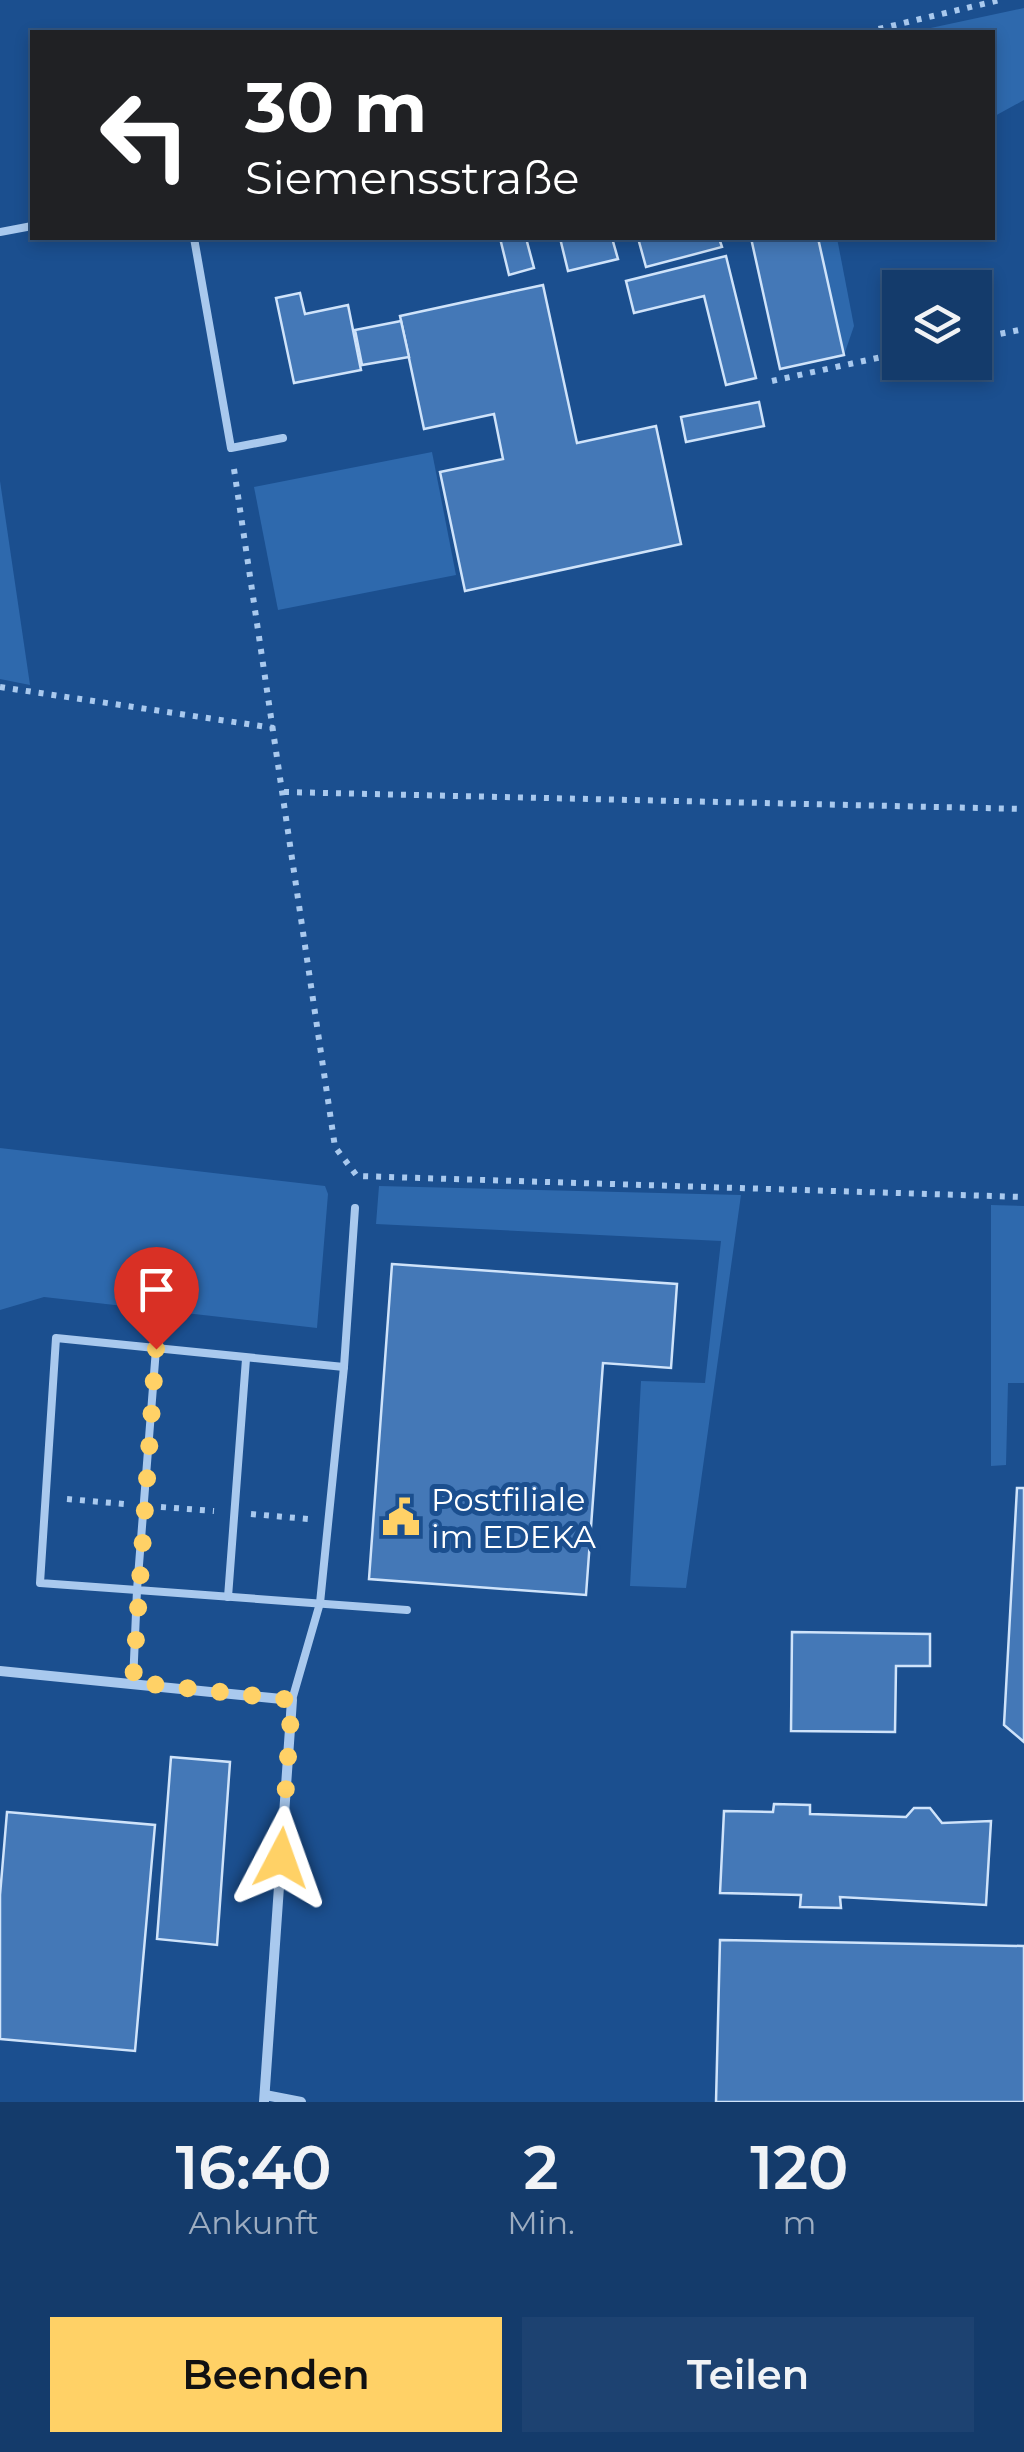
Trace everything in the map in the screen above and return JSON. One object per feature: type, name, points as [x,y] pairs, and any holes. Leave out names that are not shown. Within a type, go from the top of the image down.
[{"type":"street","points":[[0,1671],[292,1700],[265,2098],[301,2102]]},
{"type":"lane","points":[[0,232],[30,226]]},
{"type":"lane","points":[[194,240],[231,448],[283,438]]},
{"type":"lane","points":[[292,1700],[320,1603],[344,1368],[355,1208]]},
{"type":"lane","points":[[344,1368],[56,1338],[40,1583],[407,1610]]},
{"type":"lane","points":[[133,1682],[156,1349]]},
{"type":"lane","points":[[228,1597],[246,1359]]},
{"type":"path","points":[[874,30],[1000,0]]},
{"type":"path","points":[[992,336],[1024,329]]},
{"type":"path","points":[[772,381],[882,357]]},
{"type":"path","points":[[231,448],[335,1148],[358,1176],[1024,1197]]},
{"type":"path","points":[[0,687],[274,728]]},
{"type":"path","points":[[284,792],[1024,809]]},
{"type":"path","points":[[46,1498],[329,1520]]},
{"type":"shaded area","points":[[1024,8],[1024,100],[995,116],[995,30],[921,30]]},
{"type":"shaded area","points":[[818,240],[837,240],[854,326],[844,355]]},
{"type":"shaded area","points":[[432,452],[456,575],[278,610],[254,487]]},
{"type":"shaded area","points":[[0,481],[30,685],[0,679]]},
{"type":"shaded area","points":[[0,1148],[325,1186],[328,1194],[317,1328],[44,1297],[0,1310]]},
{"type":"shaded area","points":[[379,1186],[741,1195],[686,1588],[630,1586],[641,1381],[705,1383],[721,1241],[376,1224]]},
{"type":"shaded area","points":[[991,1205],[1024,1206],[1024,1383],[1008,1383],[1006,1465],[991,1466]]},
{"type":"building","points":[[500,240],[527,240],[534,268],[509,275]]},
{"type":"building","points":[[560,240],[613,240],[618,259],[568,271]]},
{"type":"building","points":[[639,240],[720,240],[722,247],[646,267]]},
{"type":"building","points":[[751,240],[818,240],[844,355],[780,369]]},
{"type":"building","points":[[726,256],[756,378],[726,385],[704,296],[634,313],[626,281]]},
{"type":"building","points":[[543,285],[577,443],[656,426],[681,544],[465,591],[440,472],[503,459],[494,414],[424,429],[400,316]]},
{"type":"building","points":[[300,293],[305,314],[348,305],[361,370],[294,383],[276,298]]},
{"type":"building","points":[[401,321],[409,357],[362,365],[355,330]]},
{"type":"building","points":[[759,402],[764,426],[686,442],[681,417]]},
{"type":"building","points":[[392,1264],[677,1284],[671,1368],[603,1363],[586,1595],[369,1579]]},
{"type":"building","points":[[1017,1488],[1024,1488],[1024,1742],[1004,1725]]},
{"type":"building","points":[[792,1632],[930,1634],[930,1666],[896,1666],[895,1732],[791,1731]]},
{"type":"building","points":[[171,1757],[230,1762],[217,1945],[157,1939]]},
{"type":"building","points":[[774,1804],[810,1805],[810,1814],[906,1817],[914,1808],[930,1808],[942,1823],[991,1821],[986,1905],[840,1897],[841,1908],[800,1907],[801,1895],[720,1893],[724,1811],[773,1812]]},
{"type":"building","points":[[7,1812],[155,1825],[135,2051],[0,2039],[0,1895]]},
{"type":"building","points":[[720,1940],[1024,1946],[1024,2102],[716,2102]]},
{"type":"place","name":"Postfiliale im EDEKA","points":[[401,1517]]},
{"type":"route","points":[[156,1349],[133,1682],[292,1700],[281,1858]]}]
